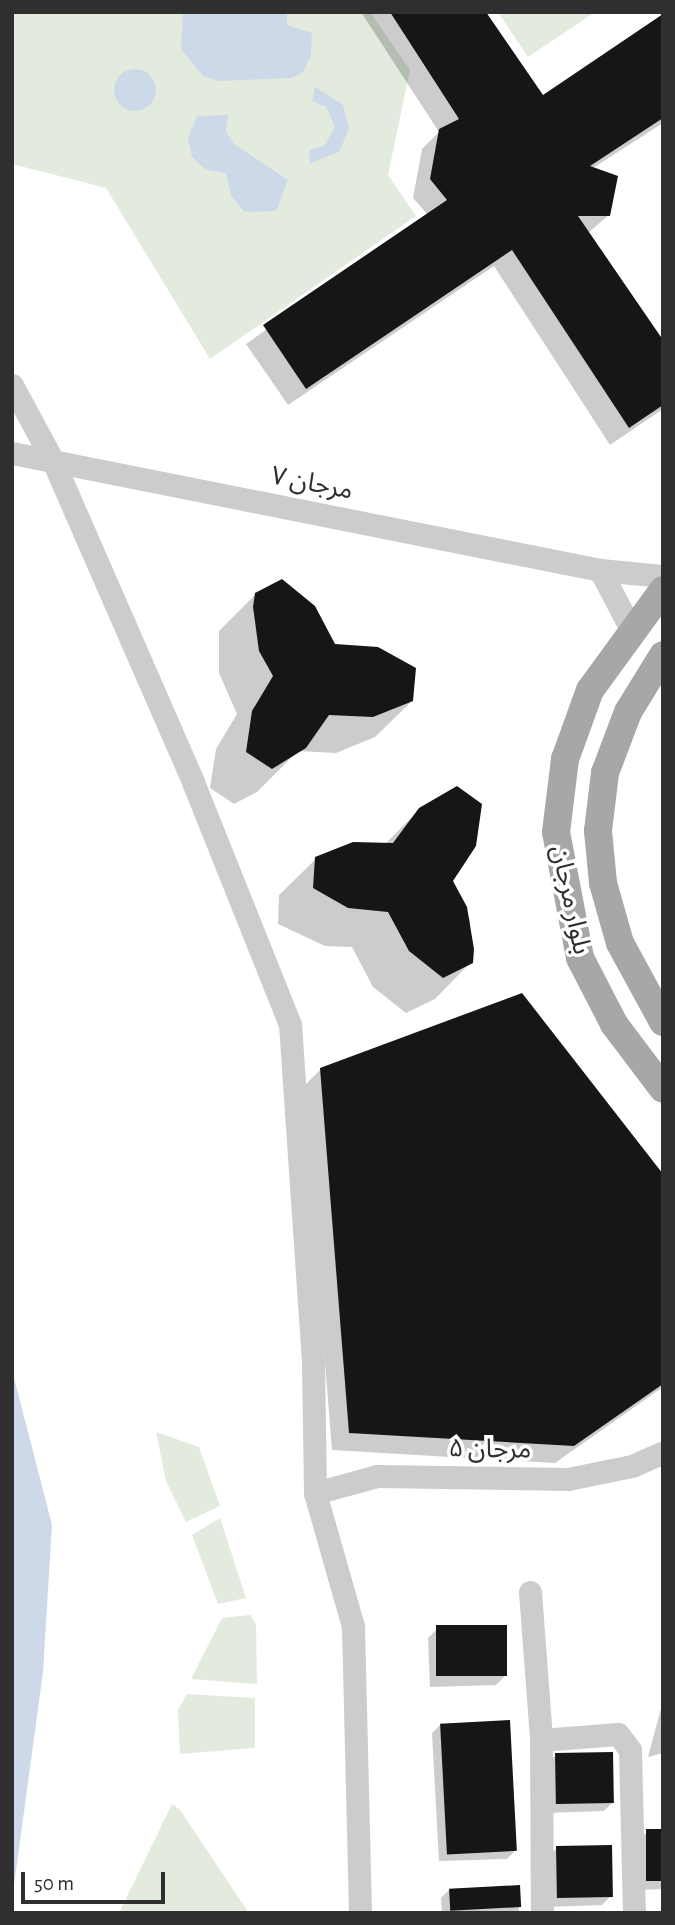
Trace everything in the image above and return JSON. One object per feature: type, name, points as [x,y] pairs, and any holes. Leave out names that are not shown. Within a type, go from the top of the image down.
[{"type":"main road","name":"بلوار مرجان","points":[[663,590],[631,629],[590,690],[565,759],[556,832],[580,958],[614,1024],[663,1089]]},
{"type":"main road","name":"بلوار مرجان","points":[[663,655],[618,736],[605,774],[598,831],[603,883],[620,943],[663,1022]]},
{"type":"street","points":[[12,385],[54,461],[290,1024],[313,1363],[315,1493],[353,1626],[360,1913]]},
{"type":"street","name":"مرجان ۷","points":[[12,453],[600,570],[663,576]]},
{"type":"street","points":[[600,570],[631,629]]},
{"type":"street","name":"مرجان ۵","points":[[315,1493],[377,1476],[568,1479],[632,1466],[663,1452]]},
{"type":"street","points":[[530,1592],[541,1740],[542,1913]]},
{"type":"street","points":[[541,1740],[618,1734],[629,1750],[634,1913]]},
{"type":"shaded area","points":[[12,12],[370,12],[410,70],[388,175],[416,216],[210,359],[106,188],[12,164]]},
{"type":"shaded area","points":[[498,12],[595,12],[528,57]]},
{"type":"shaded area","points":[[156,1432],[199,1447],[220,1506],[186,1522],[166,1481]]},
{"type":"shaded area","points":[[220,1518],[246,1598],[218,1604],[192,1535]]},
{"type":"shaded area","points":[[250,1615],[256,1624],[257,1684],[191,1679],[222,1618]]},
{"type":"shaded area","points":[[187,1694],[255,1698],[255,1748],[180,1754],[178,1710]]},
{"type":"shaded area","points":[[172,1804],[180,1810],[249,1913],[119,1913]]},
{"type":"water","points":[[183,12],[287,12],[287,25],[312,33],[311,56],[303,72],[292,78],[218,81],[203,76],[181,49]]},
{"type":"water","points":[[135,69],[150,75],[156,90],[150,105],[135,111],[120,105],[114,90],[120,75]]},
{"type":"water","points":[[315,87],[343,105],[349,128],[340,151],[310,164],[309,150],[324,146],[335,127],[326,107],[312,101]]},
{"type":"water","points":[[228,115],[226,131],[234,144],[288,180],[276,211],[245,212],[231,196],[226,173],[206,170],[192,157],[188,138],[197,116]]},
{"type":"water","points":[[12,1370],[52,1525],[43,1672],[12,1900]]},
{"type":"building","points":[[390,12],[486,12],[543,95],[663,14],[663,118],[590,166],[618,176],[610,216],[578,216],[663,340],[663,405],[629,428],[512,250],[306,389],[263,325],[447,200],[430,179],[439,129],[459,119]]},
{"type":"building","points":[[282,579],[315,606],[335,644],[378,647],[416,668],[413,701],[373,717],[329,715],[306,748],[272,769],[246,752],[252,711],[273,676],[259,651],[253,607],[255,593]]},
{"type":"building","points":[[457,786],[482,804],[476,846],[453,881],[467,907],[474,949],[473,963],[443,978],[409,951],[388,912],[348,908],[313,888],[315,857],[353,842],[393,843],[419,808]]},
{"type":"building","points":[[522,993],[663,1174],[663,1384],[574,1446],[349,1433],[320,1068]]},
{"type":"building","points":[[436,1625],[507,1625],[507,1676],[436,1676]]},
{"type":"building","points":[[510,1720],[517,1851],[447,1854],[440,1724]]},
{"type":"building","points":[[613,1752],[614,1803],[556,1804],[555,1753]]},
{"type":"building","points":[[646,1829],[663,1829],[663,1881],[646,1881]]},
{"type":"building","points":[[612,1845],[613,1897],[557,1898],[556,1846]]},
{"type":"building","points":[[520,1885],[521,1907],[450,1911],[449,1889]]}]
